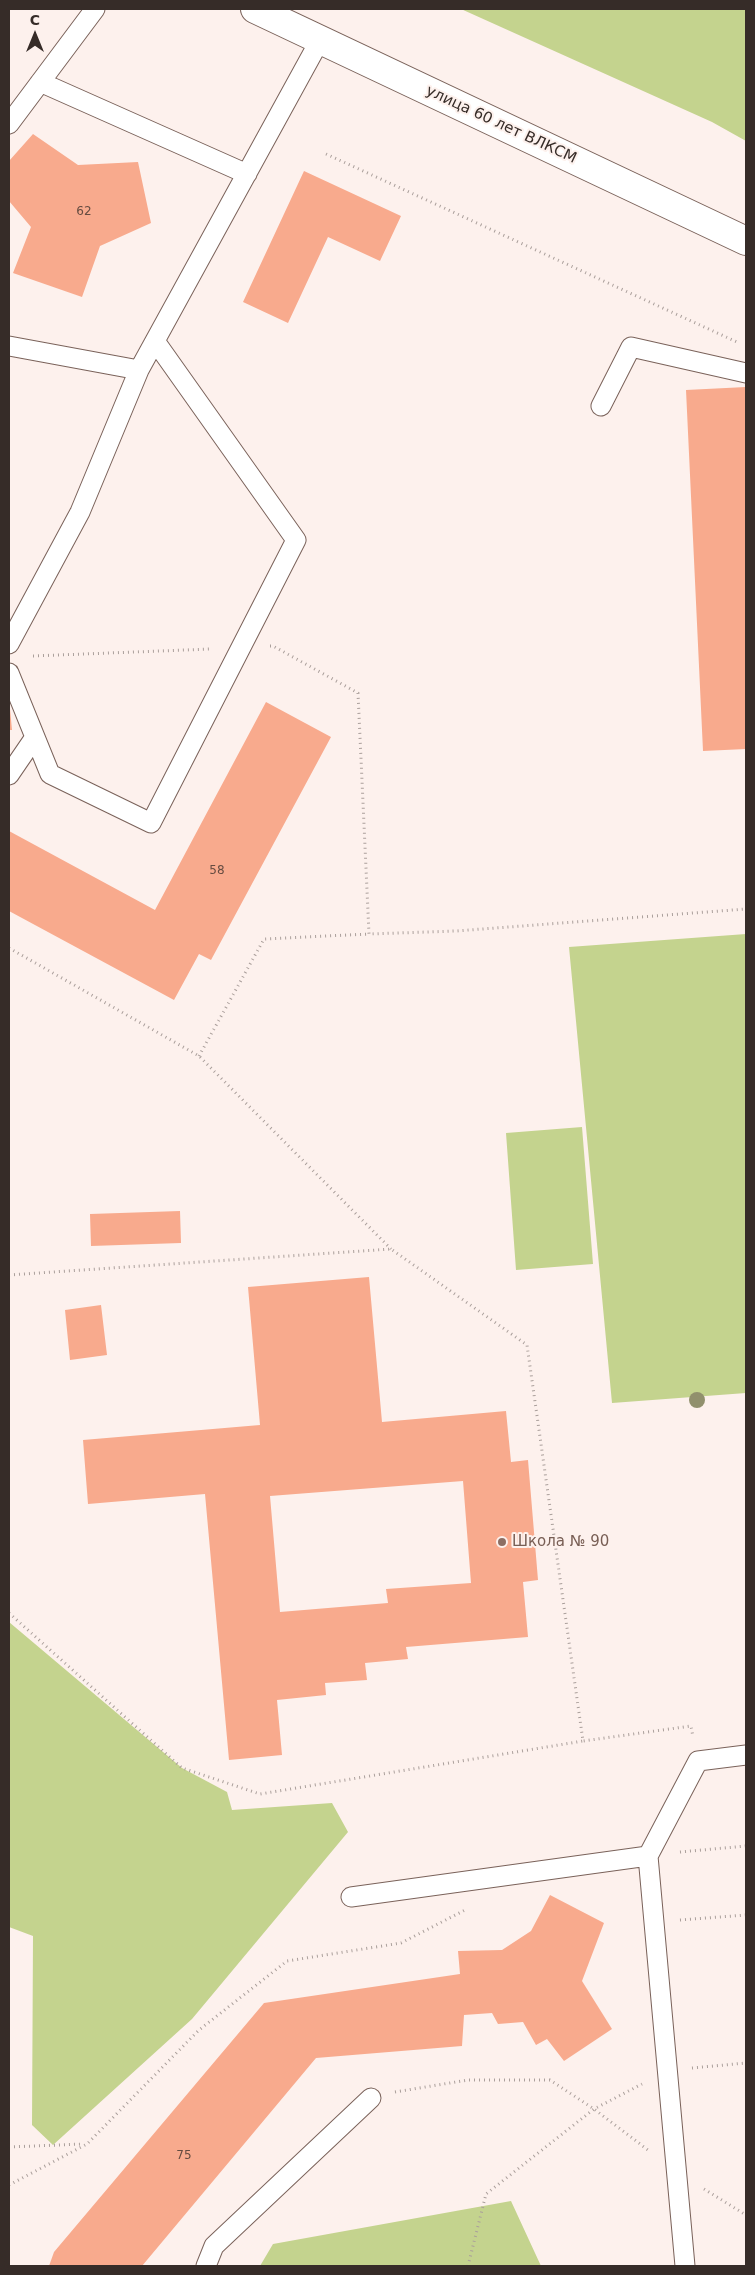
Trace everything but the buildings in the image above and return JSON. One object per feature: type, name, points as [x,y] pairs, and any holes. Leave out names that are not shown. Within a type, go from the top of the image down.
[{"type":"street","name":"улица 60 лет ВЛКСМ","points":[[255,9],[746,240]]},
{"type":"lane","points":[[9,124],[95,9]]},
{"type":"lane","points":[[9,644],[80,512],[139,370],[320,40]]},
{"type":"lane","points":[[40,82],[247,174]]},
{"type":"lane","points":[[9,673],[50,774],[151,823],[296,540],[155,341]]},
{"type":"lane","points":[[9,346],[139,370]]},
{"type":"lane","points":[[601,406],[632,347],[746,373]]},
{"type":"lane","points":[[9,775],[35,737]]},
{"type":"lane","points":[[685,2266],[648,1856],[698,1761],[746,1754]]},
{"type":"lane","points":[[351,1898],[648,1856]]},
{"type":"lane","points":[[206,2266],[214,2246],[371,2098]]},
{"type":"path","points":[[326,154],[746,346]]},
{"type":"path","points":[[28,656],[274,646],[358,693],[369,934]]},
{"type":"path","points":[[199,1056],[264,939],[456,931],[746,909]]},
{"type":"path","points":[[9,948],[199,1056],[391,1249],[527,1345],[583,1741]]},
{"type":"path","points":[[9,1275],[391,1249]]},
{"type":"path","points":[[9,1613],[182,1768],[260,1794],[583,1741],[691,1726],[698,1761]]},
{"type":"path","points":[[648,1856],[746,1846]]},
{"type":"path","points":[[9,2184],[86,2144],[198,2030],[287,1961],[401,1943],[469,1909]]},
{"type":"path","points":[[654,1921],[746,1915]]},
{"type":"path","points":[[468,2266],[486,2194],[594,2109],[667,2070],[746,2063]]},
{"type":"path","points":[[371,2098],[393,2092],[468,2080],[550,2080],[594,2109],[677,2172],[746,2215]]},
{"type":"path","points":[[9,2147],[86,2144]]},
{"type":"green space","points":[[461,9],[746,9],[746,141],[712,122]]},
{"type":"green space","points":[[746,934],[746,1393],[612,1403],[569,947]]},
{"type":"green space","points":[[582,1127],[593,1264],[516,1270],[506,1133]]},
{"type":"green space","points":[[9,1622],[182,1768],[227,1792],[232,1810],[332,1803],[348,1832],[192,2019],[53,2145],[32,2125],[33,1936],[9,1927]]},
{"type":"green space","points":[[511,2201],[541,2266],[260,2266],[273,2244]]},
{"type":"place","name":"Школа № 90","points":[[502,1542]]}]
